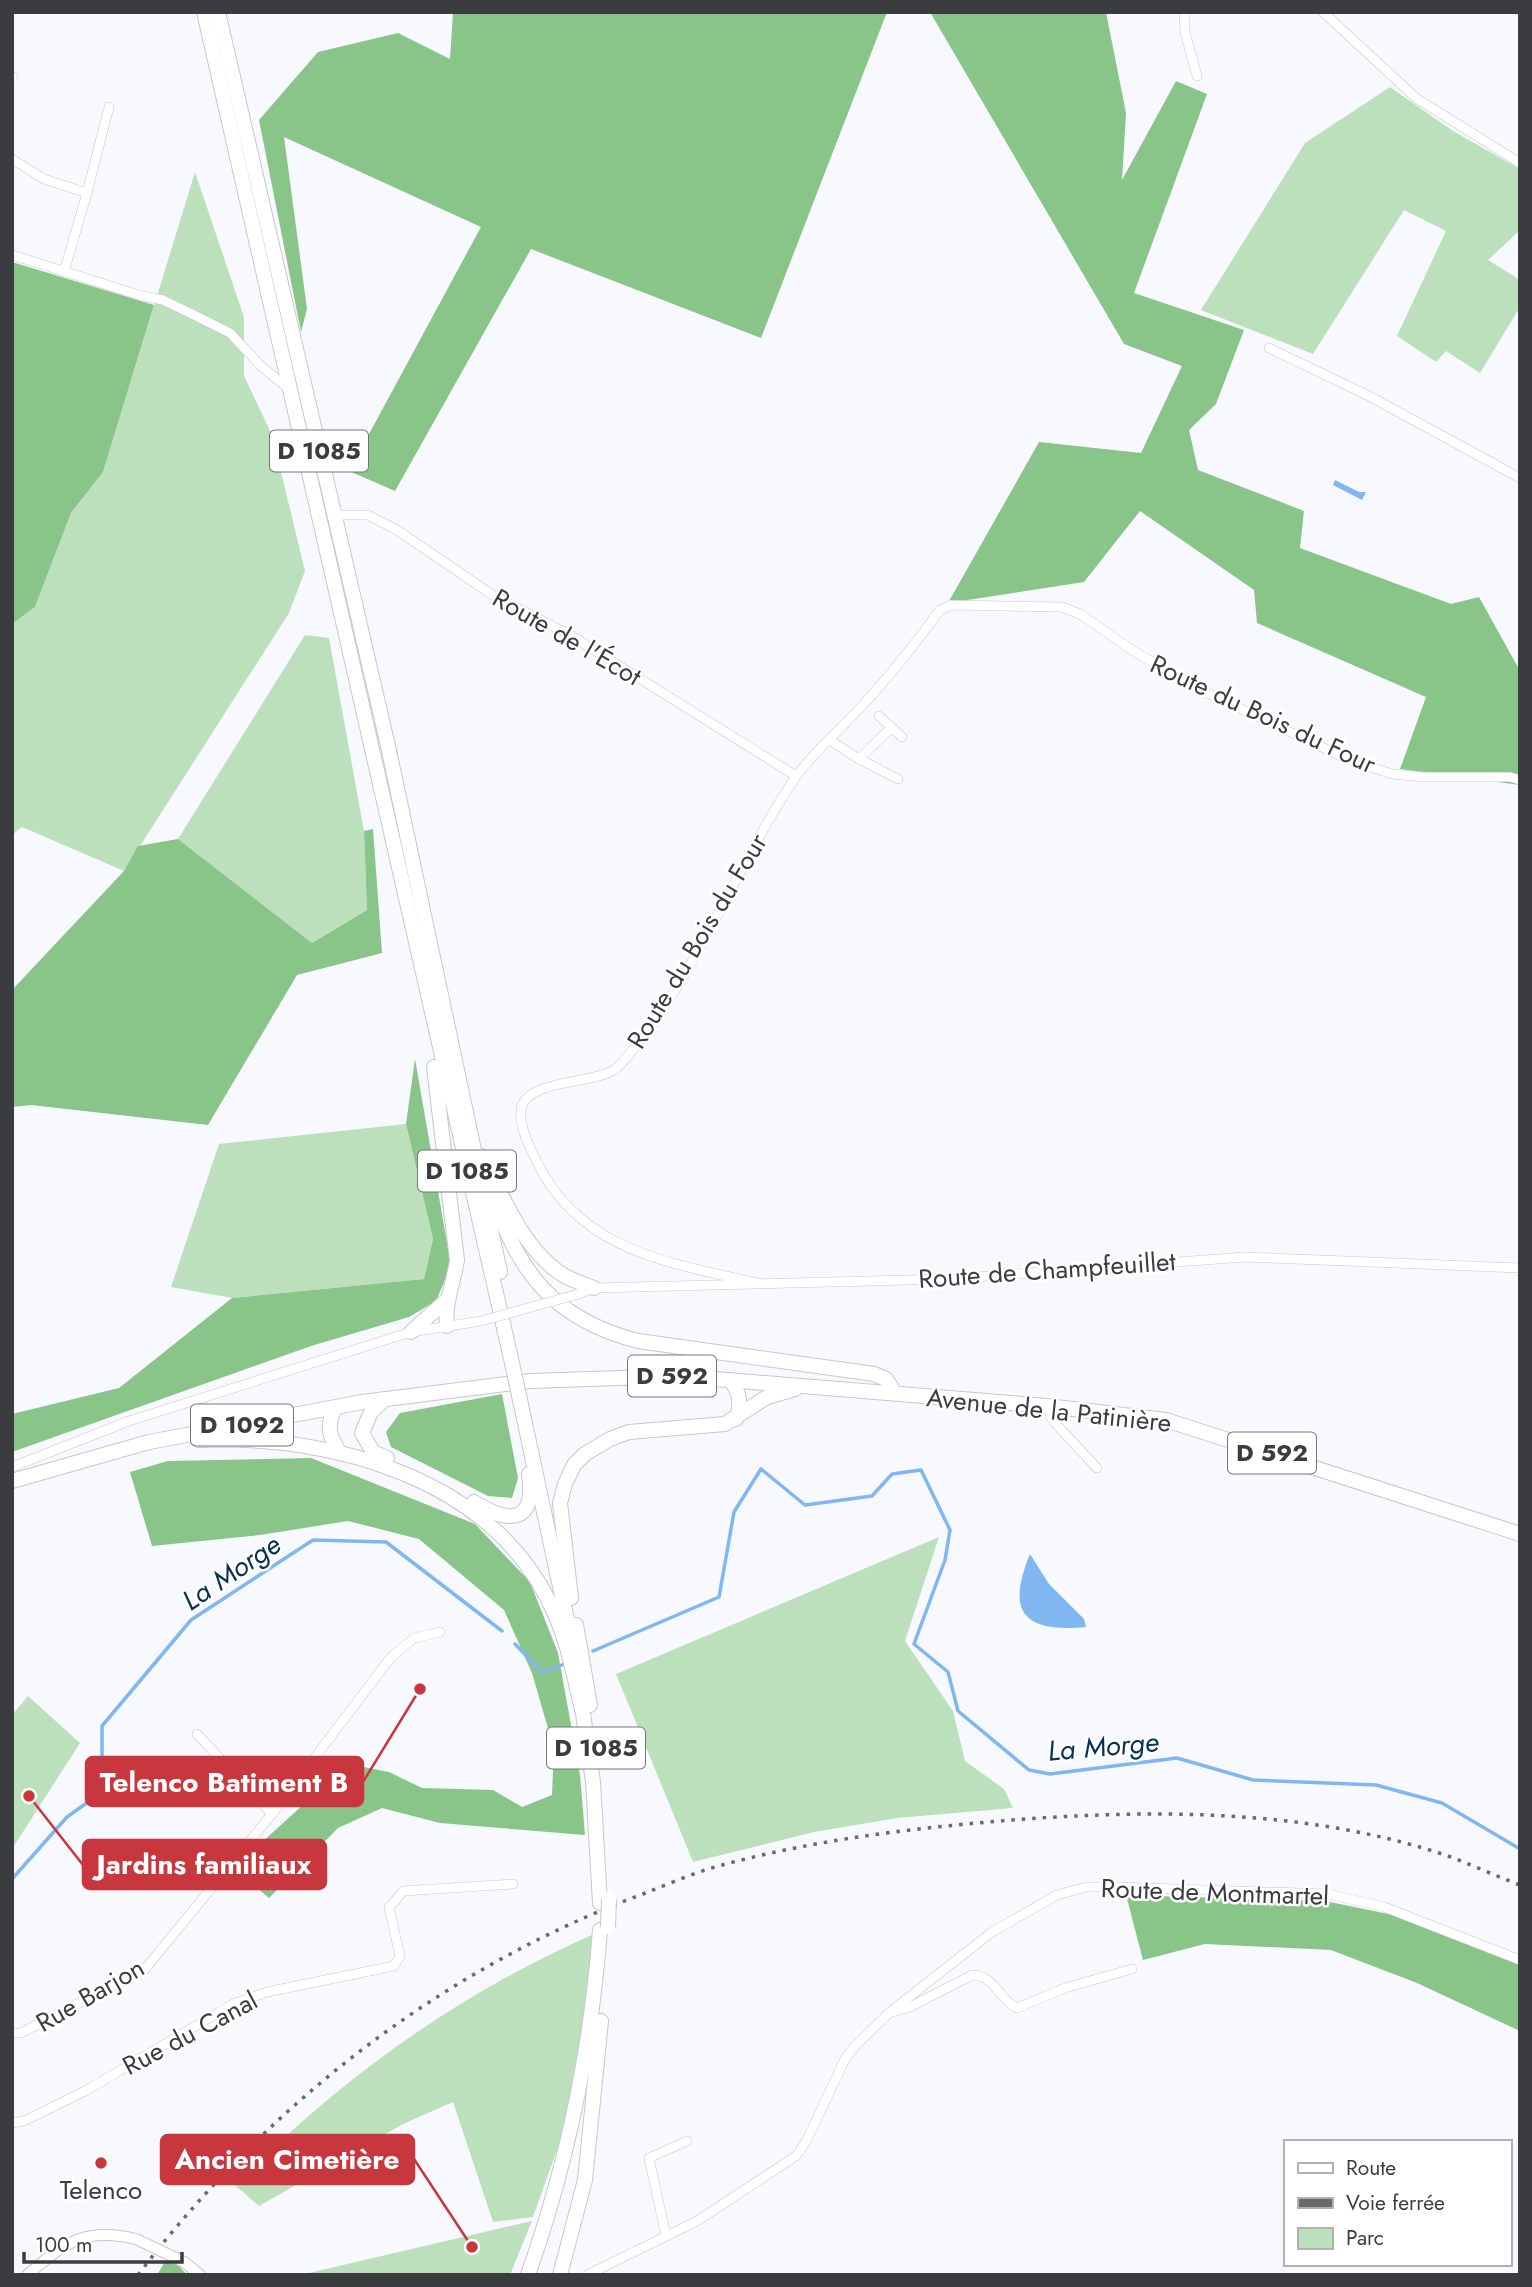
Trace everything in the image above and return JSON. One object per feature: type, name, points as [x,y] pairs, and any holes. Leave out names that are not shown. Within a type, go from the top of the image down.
[{"type":"main road","name":"D 1085","points":[[204,12],[422,979],[571,1598],[601,1782],[605,1901],[602,2011],[572,2164],[537,2275]]},
{"type":"main road","name":"D 1085","points":[[218,12],[388,746],[468,1116],[516,1363]]},
{"type":"main road","points":[[422,979],[457,1260],[446,1312],[447,1326]]},
{"type":"main road","points":[[468,1116],[498,1212],[530,1274],[546,1293],[580,1321],[604,1333],[638,1341],[874,1374],[886,1379],[895,1393]]},
{"type":"main road","points":[[481,1155],[509,1208],[539,1254],[562,1274],[594,1289]]},
{"type":"main road","points":[[411,1332],[451,1295]]},
{"type":"main road","name":"D 592","points":[[530,1381],[679,1376],[730,1380]]},
{"type":"main road","points":[[730,1380],[738,1394],[741,1407],[736,1419]]},
{"type":"main road","name":"Avenue de la Patinière","points":[[730,1380],[1047,1406],[1166,1420],[1520,1534]]},
{"type":"main road","name":"D 1092","points":[[12,1481],[149,1442],[385,1399],[530,1381]]},
{"type":"main road","points":[[571,1598],[561,1503],[565,1484],[574,1465],[597,1446],[629,1432],[725,1423],[736,1419],[767,1397],[807,1386]]},
{"type":"main road","points":[[385,1399],[372,1412],[362,1433],[373,1452],[448,1486],[489,1511],[514,1518],[526,1509],[530,1499],[524,1399]]},
{"type":"main road","name":"D 1085","points":[[524,1399],[564,1600],[582,1709],[593,1782],[605,1901]]},
{"type":"main road","points":[[335,1408],[328,1421],[329,1433],[340,1453]]},
{"type":"main road","points":[[149,1442],[216,1439],[281,1442],[340,1453],[408,1475],[447,1494],[482,1518],[519,1555],[554,1612],[582,1709]]},
{"type":"main road","name":"D 1085","points":[[526,2275],[550,2214],[583,2074],[604,1928]]},
{"type":"main road","points":[[560,2275],[585,2180],[602,2011]]},
{"type":"street","points":[[1184,12],[1197,76]]},
{"type":"street","points":[[1324,12],[1416,99],[1520,163]]},
{"type":"street","points":[[64,272],[109,107]]},
{"type":"street","points":[[12,159],[44,180],[87,193]]},
{"type":"street","points":[[12,256],[163,300],[230,333],[261,366],[288,388]]},
{"type":"street","points":[[1269,348],[1369,397],[1520,478]]},
{"type":"street","name":"Route de l'Écot","points":[[334,515],[368,515],[397,530],[494,596],[570,635],[796,776]]},
{"type":"street","name":"Route du Bois du Four","points":[[758,1283],[694,1269],[635,1250],[594,1231],[566,1205],[540,1170],[530,1148],[521,1109],[526,1097],[537,1091],[614,1070],[646,1033],[796,776],[893,673],[940,610],[951,605],[1062,607],[1080,614],[1135,652],[1201,690],[1347,759],[1392,774],[1424,778],[1510,777],[1520,780]]},
{"type":"street","points":[[879,716],[890,729],[902,737]]},
{"type":"street","points":[[859,759],[890,729]]},
{"type":"street","points":[[830,740],[898,779]]},
{"type":"street","name":"Route de Champfeuillet","points":[[12,1467],[129,1421],[411,1332],[481,1321],[594,1289],[947,1279],[1245,1257],[1520,1268]]},
{"type":"street","points":[[1047,1406],[1053,1421],[1097,1468]]},
{"type":"street","name":"Rue Barjon","points":[[13,2035],[22,2033],[145,1969],[272,1814],[391,1657],[414,1638],[440,1632]]},
{"type":"street","points":[[197,1734],[272,1814]]},
{"type":"street","name":"Rue du Canal","points":[[12,2123],[24,2122],[87,2090],[233,2004],[267,1992],[394,1966],[400,1956],[389,1908],[403,1891],[513,1884]]},
{"type":"street","name":"Route de Montmartel","points":[[587,2275],[697,2221],[796,2156],[807,2140],[845,2059],[866,2033],[992,1932],[1057,1895],[1086,1887],[1328,1894],[1393,1910],[1520,1960]]},
{"type":"street","points":[[890,2012],[910,2007],[972,1975],[984,1975],[1017,2008],[1065,1988],[1132,1969]]},
{"type":"street","points":[[666,2236],[649,2158],[687,2141]]},
{"type":"street","points":[[27,2275],[67,2242],[81,2236],[103,2234],[136,2239],[184,2262],[200,2275]]},
{"type":"green space","points":[[453,12],[887,12],[761,338],[531,249],[395,491],[349,471],[481,227],[284,137],[307,309],[301,332],[259,120],[318,52],[398,33],[450,59]]},
{"type":"green space","points":[[930,12],[1106,12],[1126,113],[1122,180],[1176,81],[1207,94],[1134,293],[1244,330],[1216,404],[1189,430],[1198,470],[1304,511],[1300,548],[1451,604],[1479,597],[1520,671],[1520,785],[1400,769],[1426,697],[1257,623],[1254,590],[1140,511],[1084,582],[948,603],[1039,442],[1141,453],[1182,366],[1124,344]]},
{"type":"green space","points":[[1390,87],[1453,131],[1520,169],[1520,230],[1488,260],[1520,280],[1520,307],[1480,373],[1446,351],[1436,362],[1397,336],[1446,231],[1404,210],[1313,354],[1201,310],[1305,143]]},
{"type":"green space","points":[[195,172],[244,317],[244,376],[272,435],[305,571],[289,613],[124,871],[22,827],[12,835],[12,624],[35,607],[71,513],[103,472]]},
{"type":"green space","points":[[12,262],[154,305],[103,472],[71,513],[35,607],[12,624]]},
{"type":"green space","points":[[305,635],[329,638],[364,831],[367,910],[312,943],[178,839]]},
{"type":"green space","points":[[373,829],[382,953],[297,975],[208,1125],[31,1105],[12,1107],[12,990],[124,871],[138,846],[178,839],[312,943],[367,910],[364,831]]},
{"type":"green space","points":[[415,1059],[451,1266],[436,1301],[409,1317],[311,1346],[12,1452],[12,1414],[119,1388],[232,1298],[424,1279],[433,1239],[406,1124]]},
{"type":"green space","points":[[406,1124],[433,1239],[424,1279],[232,1298],[171,1287],[219,1144]]},
{"type":"green space","points":[[502,1394],[518,1478],[512,1498],[488,1496],[391,1447],[386,1432],[400,1413]]},
{"type":"green space","points":[[311,1458],[475,1524],[530,1582],[558,1653],[580,1775],[585,1835],[440,1823],[382,1808],[338,1828],[269,1898],[241,1874],[260,1844],[348,1764],[389,1772],[422,1788],[493,1790],[522,1807],[552,1795],[554,1749],[532,1673],[504,1610],[419,1539],[348,1521],[260,1535],[152,1546],[130,1472],[168,1461]]},
{"type":"green space","points":[[939,1537],[905,1641],[953,1711],[965,1761],[1004,1789],[1013,1808],[897,1818],[814,1832],[693,1862],[616,1674]]},
{"type":"green space","points":[[28,1696],[80,1743],[12,1849],[12,1715]]},
{"type":"green space","points":[[1126,1895],[1325,1901],[1432,1923],[1520,1960],[1520,2031],[1417,1983],[1331,1950],[1205,1944],[1143,1960]]},
{"type":"green space","points":[[594,1934],[571,2111],[533,2217],[493,2222],[453,2102],[403,2124],[259,2206],[235,2185],[316,2109],[402,2042],[495,1984]]},
{"type":"green space","points":[[532,2221],[510,2275],[301,2275],[313,2272]]},
{"type":"green space","points":[[166,2260],[179,2266],[187,2275],[157,2275]]},
{"type":"water","points":[[1335,480],[1359,492],[1366,492],[1362,500],[1333,485]]},
{"type":"water","points":[[1030,1554],[1049,1584],[1084,1619],[1086,1627],[1047,1626],[1034,1622],[1025,1615],[1020,1591]]},
{"type":"waterway","name":"La Morge","points":[[593,1651],[719,1597],[734,1512],[761,1469],[805,1505],[872,1496],[892,1474],[921,1470],[950,1530],[945,1560],[914,1644],[948,1672],[958,1711],[1029,1770],[1050,1774],[1177,1758],[1253,1780],[1376,1785],[1442,1803],[1520,1849]]},
{"type":"waterway","name":"La Morge","points":[[12,1879],[67,1817],[102,1792],[102,1726],[191,1620],[313,1540],[386,1542],[502,1631]]},
{"type":"waterway","name":"La Morge","points":[[515,1644],[543,1673],[564,1664]]},
{"type":"railway","points":[[138,2275],[189,2213],[243,2154],[302,2099],[364,2048],[429,2002],[497,1961],[569,1925],[715,1867],[825,1842],[937,1827],[1066,1816],[1177,1814],[1232,1816],[1342,1829],[1448,1856],[1520,1885]]},
{"type":"place","name":"Telenco Batiment B","points":[[420,1689]]},
{"type":"place","name":"Jardins familiaux","points":[[29,1796]]},
{"type":"place","name":"Telenco","points":[[101,2163]]},
{"type":"place","name":"Ancien Cimetière","points":[[472,2247]]}]
